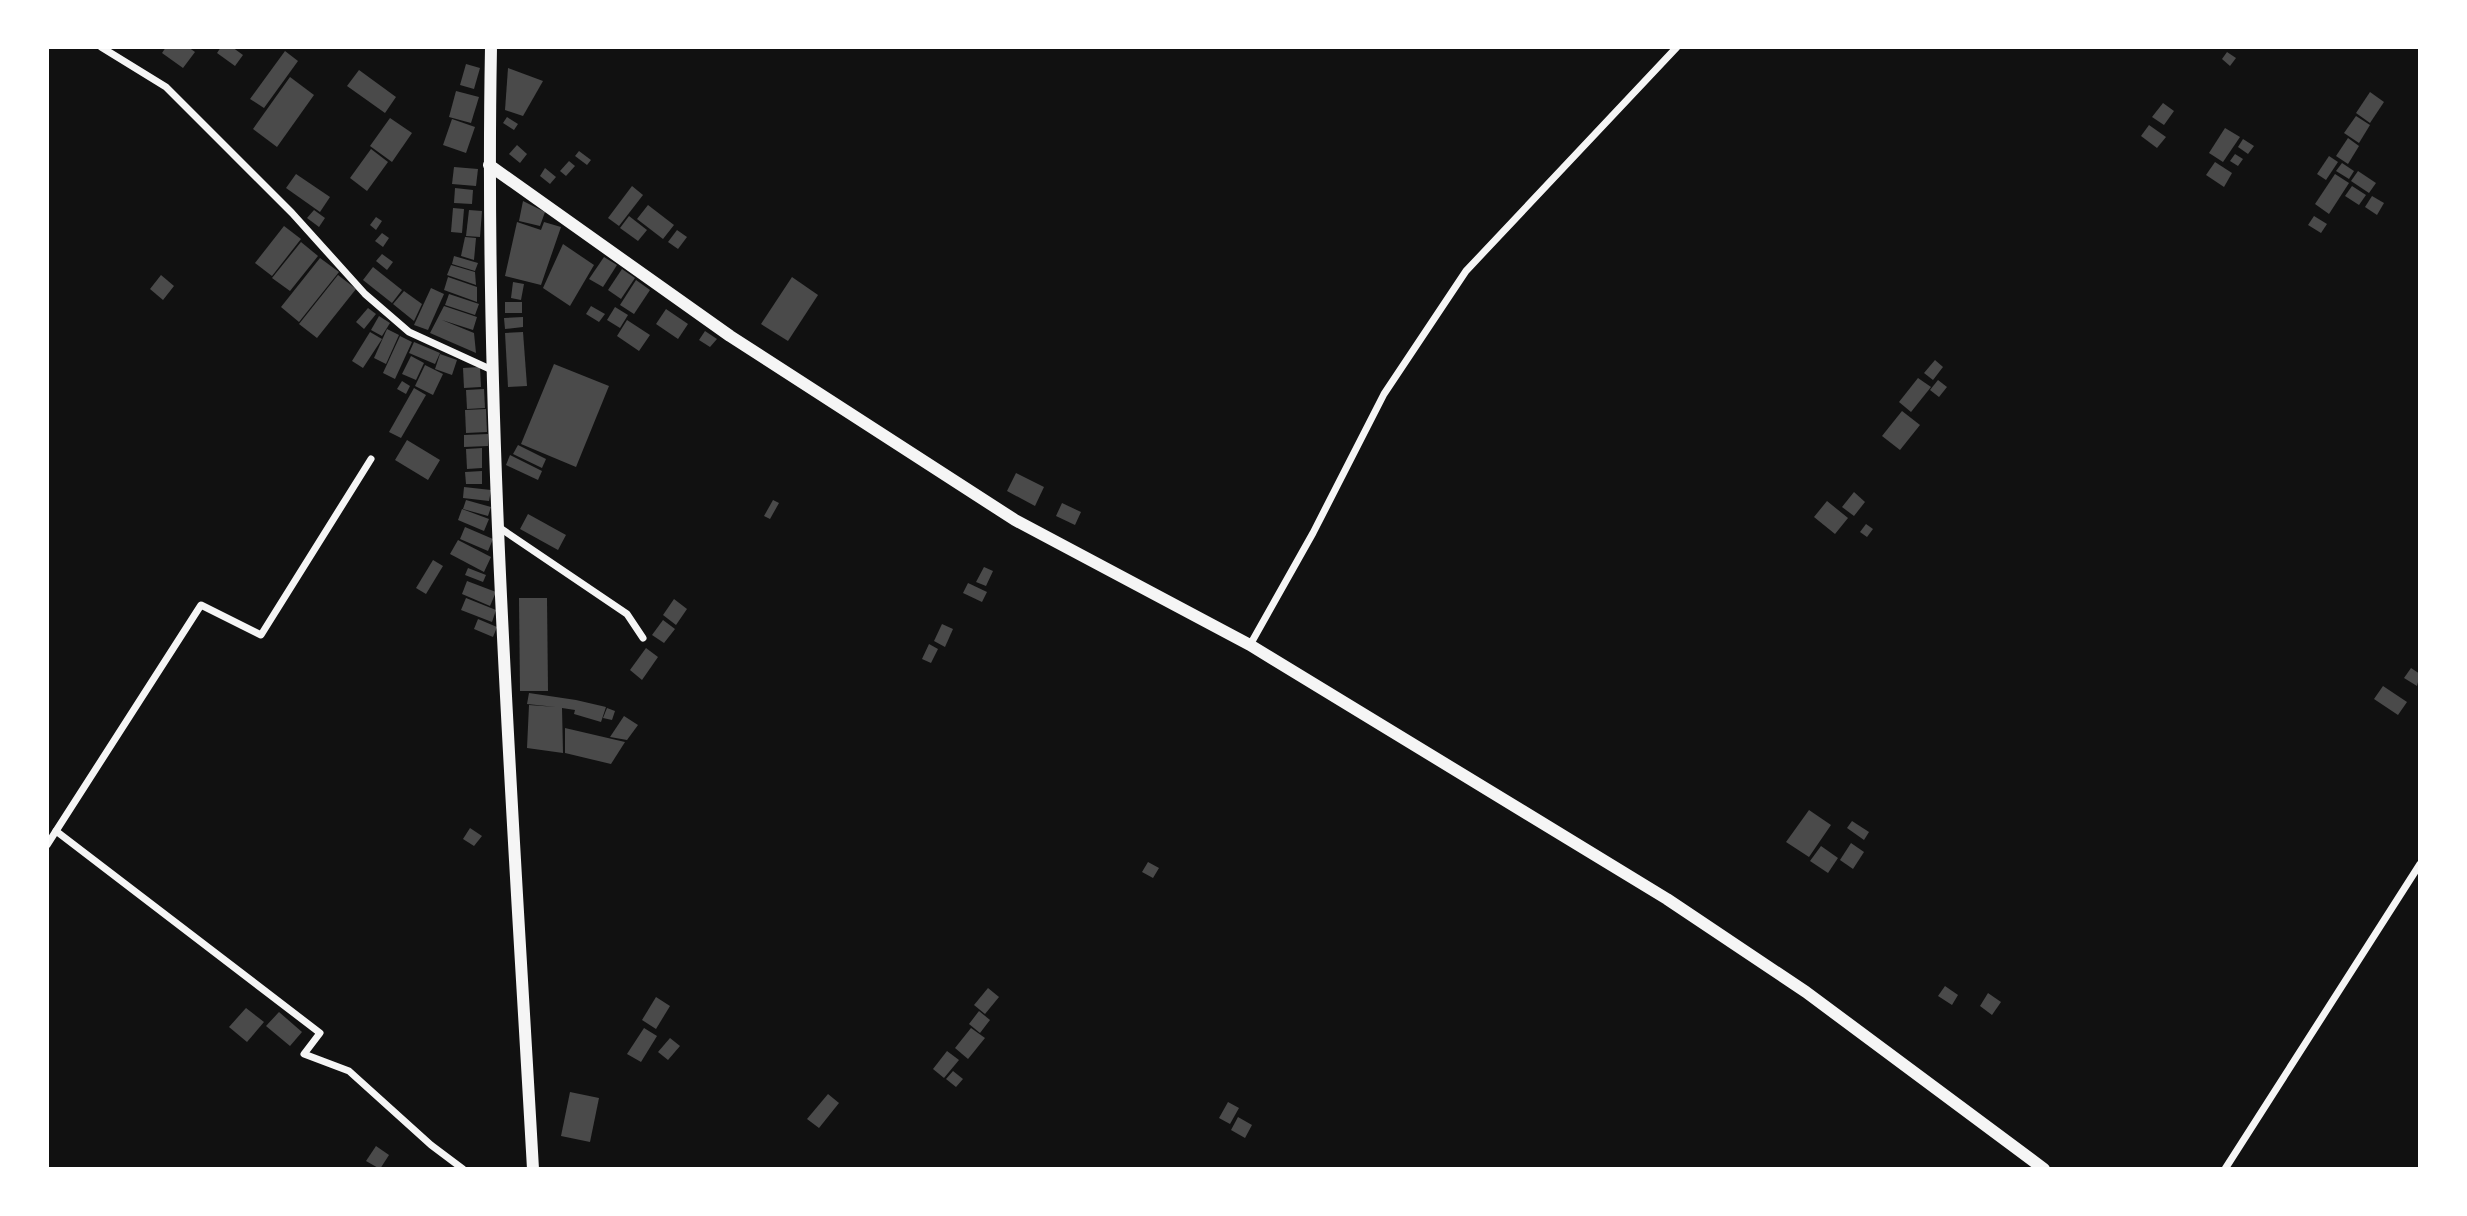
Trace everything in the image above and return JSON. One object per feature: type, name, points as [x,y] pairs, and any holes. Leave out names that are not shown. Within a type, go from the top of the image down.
[{"type":"street","points":[[100,47],[166,87],[292,213],[365,294],[409,332],[492,370]]},
{"type":"street","points":[[491,47],[489,165],[497,526],[533,1169]]},
{"type":"street","points":[[1250,645],[1313,533],[1384,394],[1466,271],[1677,47]]},
{"type":"street","points":[[489,165],[730,336],[1015,520],[1250,645],[1678,907],[1806,992],[2044,1169]]},
{"type":"street","points":[[47,845],[201,605],[261,635],[371,459]]},
{"type":"street","points":[[497,526],[627,614],[643,638]]},
{"type":"street","points":[[56,831],[320,1033],[304,1054],[349,1072],[431,1145],[463,1169]]},
{"type":"street","points":[[2225,1169],[2420,864]]},
{"type":"building","points":[[166,47],[188,47],[195,52],[183,68],[162,53]]},
{"type":"building","points":[[221,47],[232,47],[243,55],[235,66],[217,53]]},
{"type":"building","points":[[285,51],[298,61],[264,108],[250,99]]},
{"type":"building","points":[[2227,52],[2236,58],[2230,66],[2222,59]]},
{"type":"building","points":[[466,64],[480,68],[474,89],[460,85]]},
{"type":"building","points":[[508,68],[543,81],[523,116],[505,110]]},
{"type":"building","points":[[359,70],[396,97],[385,113],[347,86]]},
{"type":"building","points":[[290,77],[314,95],[277,147],[253,129]]},
{"type":"building","points":[[456,91],[479,97],[471,123],[449,117]]},
{"type":"building","points":[[2370,92],[2384,102],[2370,123],[2356,113]]},
{"type":"building","points":[[2163,103],[2174,111],[2164,125],[2152,117]]},
{"type":"building","points":[[2356,116],[2370,125],[2359,143],[2344,133]]},
{"type":"building","points":[[507,117],[518,124],[514,130],[503,123]]},
{"type":"building","points":[[390,118],[412,133],[392,162],[370,146]]},
{"type":"building","points":[[452,119],[475,127],[466,153],[443,145]]},
{"type":"building","points":[[2149,125],[2166,137],[2157,148],[2141,136]]},
{"type":"building","points":[[2225,128],[2240,137],[2223,162],[2209,153]]},
{"type":"building","points":[[2348,138],[2359,146],[2348,164],[2336,156]]},
{"type":"building","points":[[2243,139],[2254,146],[2248,154],[2238,147]]},
{"type":"building","points":[[517,145],[527,154],[520,163],[509,154]]},
{"type":"building","points":[[371,149],[388,162],[367,191],[350,178]]},
{"type":"building","points":[[579,151],[591,160],[587,165],[575,156]]},
{"type":"building","points":[[2235,154],[2243,159],[2238,166],[2230,161]]},
{"type":"building","points":[[2329,156],[2338,162],[2326,180],[2317,174]]},
{"type":"building","points":[[569,161],[575,166],[566,176],[560,171]]},
{"type":"building","points":[[2215,162],[2232,173],[2224,187],[2206,175]]},
{"type":"building","points":[[2342,163],[2354,171],[2349,179],[2336,171]]},
{"type":"building","points":[[454,167],[478,169],[476,186],[452,184]]},
{"type":"building","points":[[545,168],[556,177],[550,184],[540,176]]},
{"type":"building","points":[[2358,171],[2376,183],[2369,193],[2351,181]]},
{"type":"building","points":[[296,174],[330,197],[320,212],[286,188]]},
{"type":"building","points":[[2335,174],[2349,183],[2329,214],[2315,204]]},
{"type":"building","points":[[632,186],[643,195],[619,226],[608,218]]},
{"type":"building","points":[[2352,186],[2366,195],[2359,205],[2345,196]]},
{"type":"building","points":[[455,188],[473,190],[472,204],[454,203]]},
{"type":"building","points":[[2372,196],[2384,203],[2377,215],[2365,207]]},
{"type":"building","points":[[523,201],[545,212],[540,226],[519,221]]},
{"type":"building","points":[[648,205],[674,225],[663,239],[637,219]]},
{"type":"building","points":[[453,208],[464,209],[462,233],[451,232]]},
{"type":"building","points":[[314,210],[325,218],[319,227],[307,218]]},
{"type":"building","points":[[469,210],[482,211],[480,237],[466,236]]},
{"type":"building","points":[[629,216],[647,230],[638,241],[620,228]]},
{"type":"building","points":[[2314,216],[2327,224],[2321,233],[2308,225]]},
{"type":"building","points":[[376,217],[382,221],[376,230],[370,225]]},
{"type":"building","points":[[517,222],[541,230],[544,222],[561,227],[541,285],[505,276]]},
{"type":"building","points":[[284,226],[301,239],[272,276],[255,263]]},
{"type":"building","points":[[677,230],[687,237],[678,249],[668,242]]},
{"type":"building","points":[[382,233],[389,238],[383,247],[375,241]]},
{"type":"building","points":[[465,237],[476,238],[474,260],[461,256]]},
{"type":"building","points":[[301,242],[318,256],[290,291],[272,278]]},
{"type":"building","points":[[563,244],[594,265],[570,306],[543,288]]},
{"type":"building","points":[[382,254],[393,262],[387,270],[376,261]]},
{"type":"building","points":[[454,256],[478,263],[475,271],[452,264]]},
{"type":"building","points":[[604,257],[617,265],[603,287],[589,279]]},
{"type":"building","points":[[320,258],[339,272],[299,322],[281,307]]},
{"type":"building","points":[[451,265],[475,272],[476,285],[447,275]]},
{"type":"building","points":[[373,267],[402,290],[392,303],[363,280]]},
{"type":"building","points":[[622,269],[635,278],[621,299],[608,290]]},
{"type":"building","points":[[161,275],[174,286],[163,300],[150,289]]},
{"type":"building","points":[[338,275],[356,289],[317,338],[299,324]]},
{"type":"building","points":[[448,277],[477,287],[477,302],[444,290]]},
{"type":"building","points":[[792,277],[818,295],[788,341],[761,324]]},
{"type":"building","points":[[636,280],[650,290],[634,314],[620,305]]},
{"type":"building","points":[[513,282],[524,284],[521,300],[511,298]]},
{"type":"building","points":[[431,288],[444,294],[428,330],[414,325]]},
{"type":"building","points":[[404,291],[422,304],[414,321],[393,304]]},
{"type":"building","points":[[449,294],[479,304],[475,315],[445,305]]},
{"type":"building","points":[[505,302],[522,302],[522,313],[505,313]]},
{"type":"building","points":[[444,306],[477,317],[473,330],[442,320],[474,333],[476,353],[430,333]]},
{"type":"building","points":[[591,306],[605,314],[599,322],[586,314]]},
{"type":"building","points":[[615,307],[628,315],[620,328],[607,320]]},
{"type":"building","points":[[368,308],[376,314],[364,329],[356,322]]},
{"type":"building","points":[[666,309],[688,324],[678,339],[656,324]]},
{"type":"building","points":[[379,316],[390,323],[382,336],[371,330]]},
{"type":"building","points":[[523,317],[523,327],[505,329],[504,318]]},
{"type":"building","points":[[627,320],[650,335],[639,351],[617,336]]},
{"type":"building","points":[[387,329],[399,335],[386,364],[374,358]]},
{"type":"building","points":[[705,331],[717,339],[710,347],[699,340]]},
{"type":"building","points":[[370,332],[382,339],[363,368],[352,361]]},
{"type":"building","points":[[523,332],[527,386],[508,387],[505,333]]},
{"type":"building","points":[[400,336],[412,342],[395,379],[383,373]]},
{"type":"building","points":[[414,342],[440,353],[435,364],[409,353]]},
{"type":"building","points":[[440,354],[457,360],[452,375],[435,369]]},
{"type":"building","points":[[411,356],[424,363],[416,380],[402,374]]},
{"type":"building","points":[[1935,360],[1943,367],[1933,380],[1924,373]]},
{"type":"building","points":[[554,364],[609,386],[576,467],[521,444]]},
{"type":"building","points":[[425,365],[443,374],[433,395],[415,386]]},
{"type":"building","points":[[480,367],[481,387],[464,388],[463,368]]},
{"type":"building","points":[[1918,378],[1931,387],[1911,412],[1899,402]]},
{"type":"building","points":[[1938,380],[1947,387],[1939,397],[1930,390]]},
{"type":"building","points":[[402,381],[410,386],[406,394],[397,389]]},
{"type":"building","points":[[414,388],[426,395],[401,438],[389,432]]},
{"type":"building","points":[[484,389],[485,408],[467,409],[466,390]]},
{"type":"building","points":[[486,409],[487,432],[466,433],[465,410]]},
{"type":"building","points":[[1902,411],[1920,425],[1900,450],[1882,436]]},
{"type":"building","points":[[488,434],[488,446],[464,447],[464,435]]},
{"type":"building","points":[[407,440],[440,460],[428,480],[395,460]]},
{"type":"building","points":[[518,445],[546,459],[542,468],[513,454]]},
{"type":"building","points":[[482,448],[482,468],[467,469],[466,449]]},
{"type":"building","points":[[510,455],[542,471],[538,480],[506,465]]},
{"type":"building","points":[[482,471],[482,484],[466,484],[465,472]]},
{"type":"building","points":[[1016,473],[1044,487],[1035,506],[1007,491]]},
{"type":"building","points":[[464,487],[491,490],[489,501],[463,498]]},
{"type":"building","points":[[1854,492],[1865,502],[1854,516],[1842,507]]},
{"type":"building","points":[[466,500],[491,507],[488,516],[463,509]]},
{"type":"building","points":[[773,500],[779,503],[770,519],[764,516]]},
{"type":"building","points":[[1827,501],[1848,518],[1835,534],[1814,517]]},
{"type":"building","points":[[1062,503],[1081,512],[1075,525],[1056,516]]},
{"type":"building","points":[[462,509],[489,519],[484,531],[458,520]]},
{"type":"building","points":[[528,514],[566,535],[558,550],[520,529]]},
{"type":"building","points":[[1866,524],[1873,529],[1867,537],[1860,532]]},
{"type":"building","points":[[465,527],[493,539],[488,551],[460,539]]},
{"type":"building","points":[[458,540],[491,557],[484,572],[450,554]]},
{"type":"building","points":[[433,560],[443,566],[426,594],[416,588]]},
{"type":"building","points":[[984,567],[993,571],[986,586],[976,582]]},
{"type":"building","points":[[468,568],[486,575],[483,582],[465,575]]},
{"type":"building","points":[[467,581],[496,592],[490,606],[462,594]]},
{"type":"building","points":[[968,583],[987,592],[982,602],[963,593]]},
{"type":"building","points":[[466,598],[496,610],[492,622],[461,610]]},
{"type":"building","points":[[519,598],[547,598],[548,691],[520,691]]},
{"type":"building","points":[[674,599],[687,609],[676,625],[663,615]]},
{"type":"building","points":[[478,619],[497,627],[493,637],[474,629]]},
{"type":"building","points":[[663,620],[675,629],[664,643],[652,635]]},
{"type":"building","points":[[942,624],[953,629],[945,647],[934,641]]},
{"type":"building","points":[[929,644],[938,649],[931,663],[922,659]]},
{"type":"building","points":[[646,648],[658,657],[642,680],[630,670]]},
{"type":"building","points":[[2411,668],[2420,674],[2417,686],[2404,678]]},
{"type":"building","points":[[2383,686],[2407,702],[2398,715],[2374,699]]},
{"type":"building","points":[[529,693],[606,707],[601,722],[574,714],[575,710],[562,708],[563,753],[527,748],[529,705],[556,707],[527,704]]},
{"type":"building","points":[[607,708],[615,711],[612,720],[603,718]]},
{"type":"building","points":[[624,716],[638,725],[627,740],[610,737]]},
{"type":"building","points":[[565,728],[625,742],[611,764],[565,753]]},
{"type":"building","points":[[1809,810],[1831,825],[1809,857],[1786,842]]},
{"type":"building","points":[[1852,821],[1869,832],[1864,840],[1847,828]]},
{"type":"building","points":[[470,828],[482,836],[474,846],[463,839]]},
{"type":"building","points":[[1851,843],[1864,852],[1853,869],[1840,860]]},
{"type":"building","points":[[1821,846],[1838,858],[1828,873],[1810,861]]},
{"type":"building","points":[[1148,862],[1159,868],[1153,878],[1142,872]]},
{"type":"building","points":[[1945,986],[1958,995],[1952,1005],[1938,996]]},
{"type":"building","points":[[988,988],[999,997],[985,1014],[974,1005]]},
{"type":"building","points":[[1988,993],[2001,1002],[1992,1015],[1980,1006]]},
{"type":"building","points":[[656,997],[670,1006],[656,1029],[642,1020]]},
{"type":"building","points":[[246,1008],[264,1022],[247,1042],[229,1027]]},
{"type":"building","points":[[979,1011],[990,1020],[980,1033],[969,1024]]},
{"type":"building","points":[[279,1012],[302,1032],[290,1046],[266,1026]]},
{"type":"building","points":[[644,1028],[657,1036],[641,1062],[627,1054]]},
{"type":"building","points":[[971,1028],[985,1038],[968,1059],[955,1048]]},
{"type":"building","points":[[670,1038],[680,1046],[668,1060],[658,1052]]},
{"type":"building","points":[[947,1051],[959,1060],[944,1078],[933,1069]]},
{"type":"building","points":[[953,1071],[963,1079],[956,1087],[946,1079]]},
{"type":"building","points":[[570,1092],[599,1098],[590,1142],[561,1136]]},
{"type":"building","points":[[828,1094],[839,1103],[819,1128],[807,1119]]},
{"type":"building","points":[[1228,1102],[1239,1108],[1230,1124],[1219,1118]]},
{"type":"building","points":[[1238,1117],[1252,1125],[1245,1138],[1231,1130]]},
{"type":"building","points":[[376,1146],[389,1155],[380,1169],[366,1161]]}]
